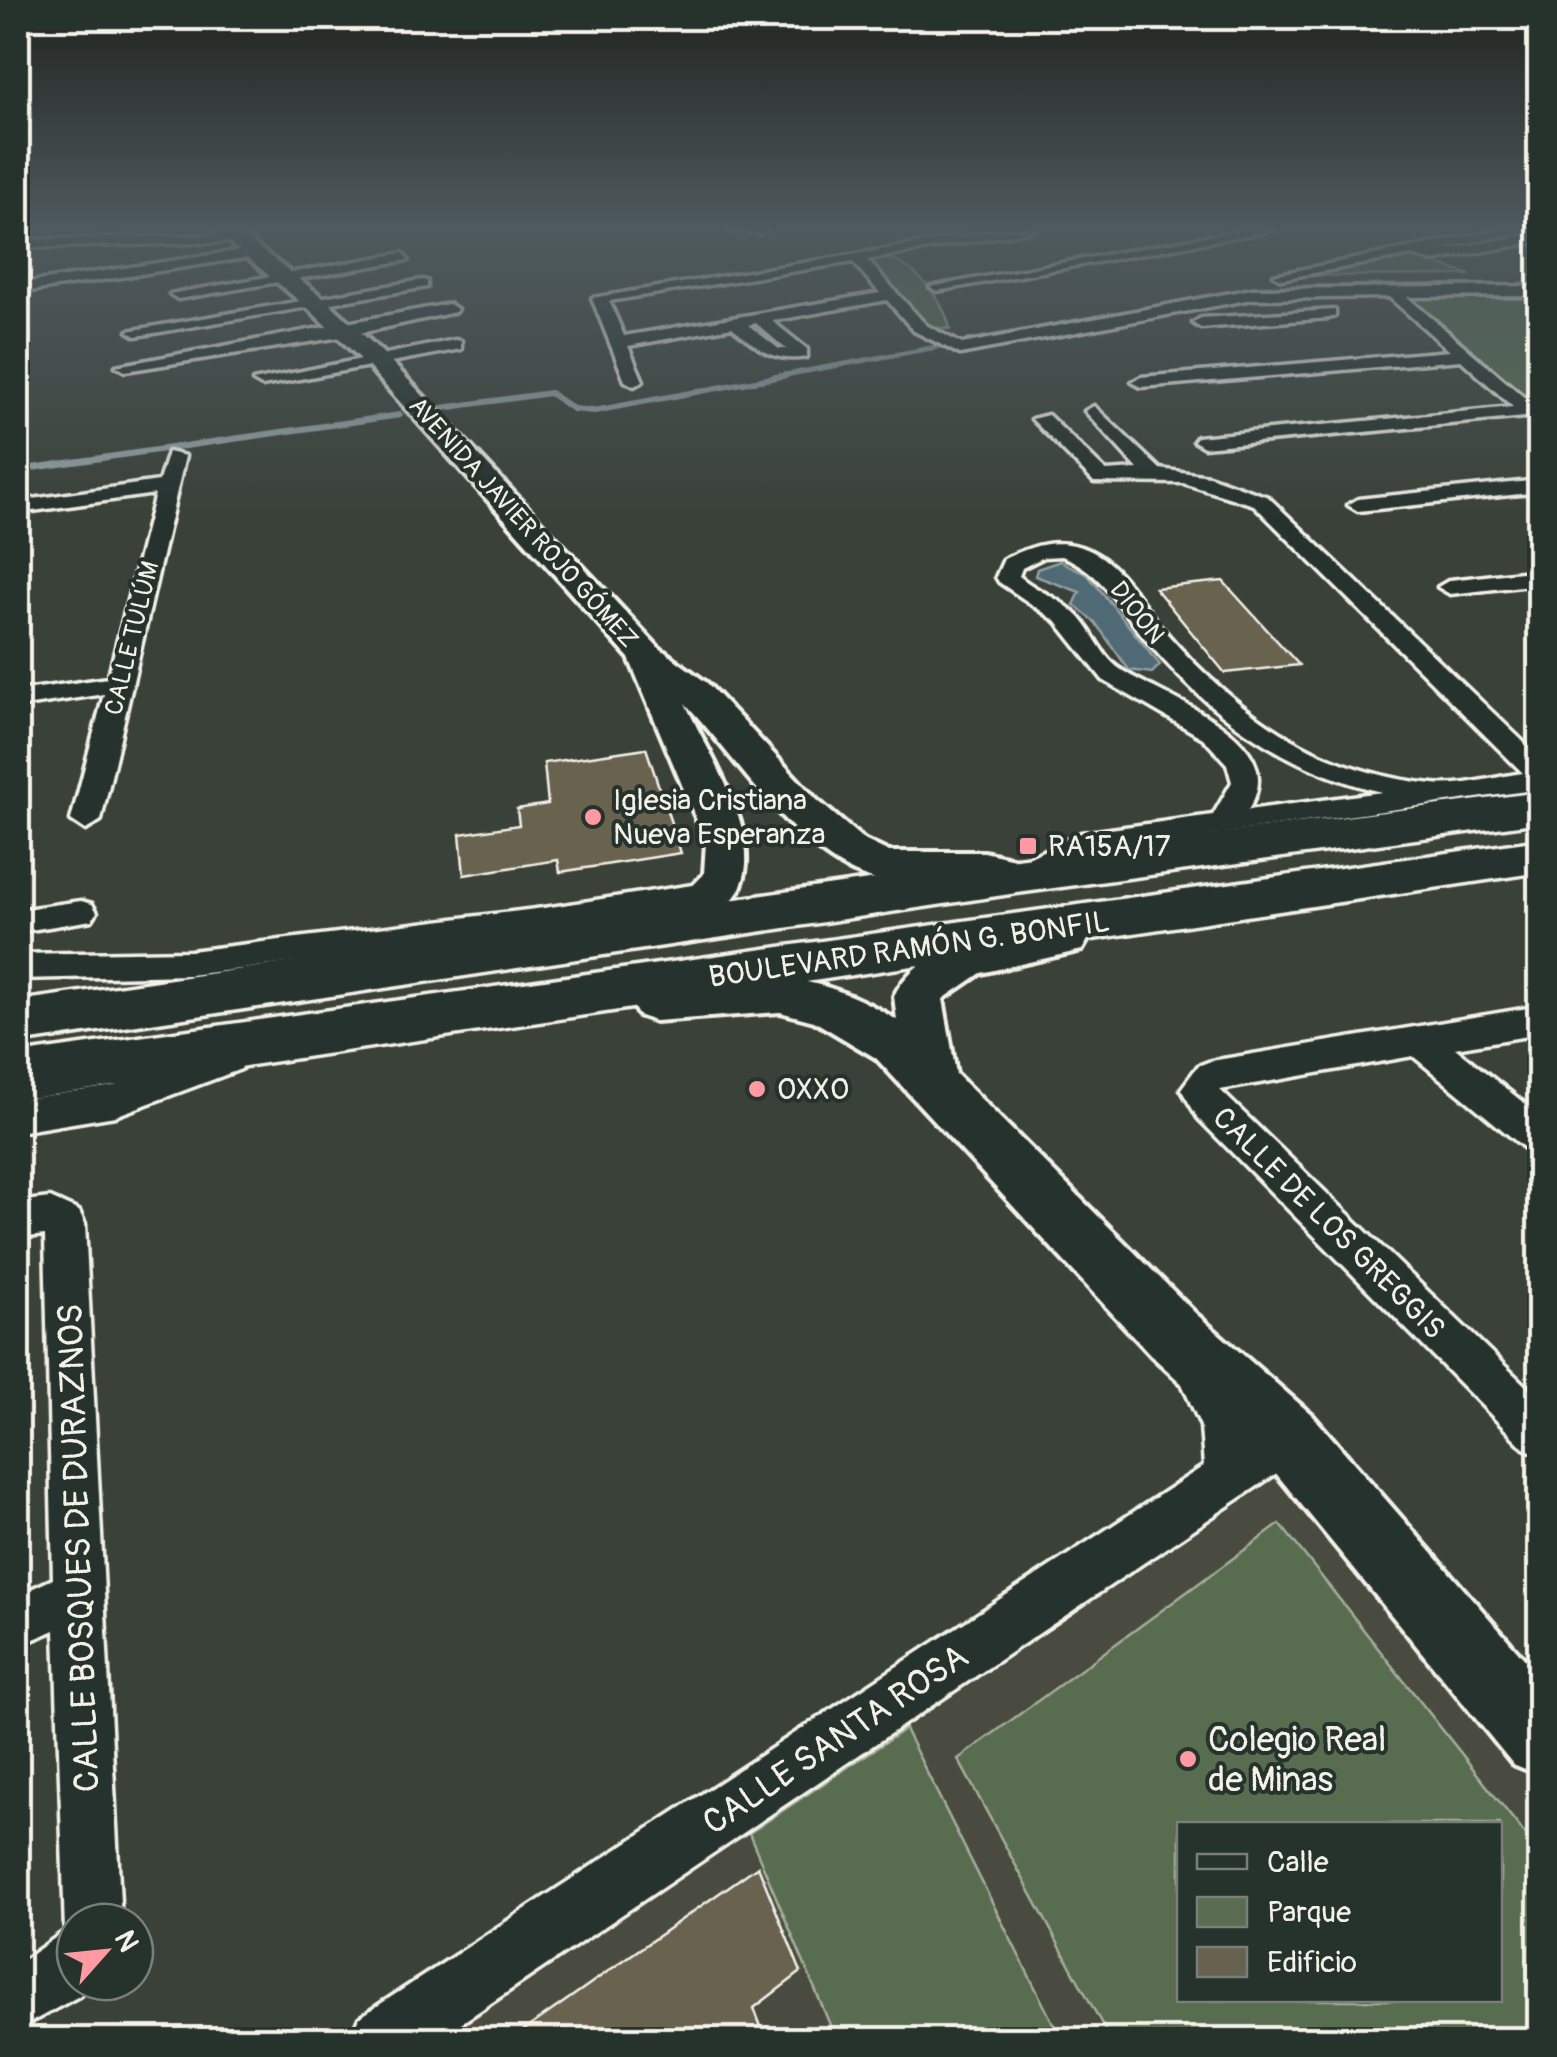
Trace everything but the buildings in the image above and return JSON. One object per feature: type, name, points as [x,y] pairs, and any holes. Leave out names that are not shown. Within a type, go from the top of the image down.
[{"type":"main road","name":"BOULEVARD RAMÓN G. BONFIL","points":[[18,1022],[1017,876],[1540,806]]},
{"type":"main road","name":"BOULEVARD RAMÓN G. BONFIL","points":[[18,1078],[1540,856]]},
{"type":"street","points":[[136,330],[161,326]]},
{"type":"street","name":"AVENIDA JAVIER ROJO GÓMEZ","points":[[340,326],[376,360],[645,655],[692,688],[848,852],[895,869],[947,871],[984,866],[1017,876]]},
{"type":"street","points":[[124,366],[368,326]]},
{"type":"street","points":[[613,326],[634,381]]},
{"type":"street","points":[[620,342],[712,326]]},
{"type":"street","points":[[740,326],[775,354],[801,353],[769,326]]},
{"type":"street","points":[[918,326],[946,339],[953,347],[979,348],[1090,326]]},
{"type":"street","points":[[946,339],[1001,326]]},
{"type":"street","points":[[1118,329],[1158,326]]},
{"type":"street","points":[[1432,326],[1534,416]]},
{"type":"street","points":[[262,381],[455,345]]},
{"type":"street","points":[[1142,382],[1465,355]]},
{"type":"street","points":[[1094,412],[1152,472]]},
{"type":"street","points":[[1204,442],[1534,416]]},
{"type":"street","points":[[1041,419],[1101,478],[1152,472],[1213,480],[1262,501],[1540,777]]},
{"type":"street","name":"CALLE TULÚM","points":[[86,820],[175,456]]},
{"type":"street","points":[[18,507],[168,486]]},
{"type":"street","points":[[1358,505],[1540,486]]},
{"type":"street","name":"DIOON","points":[[1232,749],[1195,720],[1108,672],[1060,612],[1018,590],[1008,577],[1012,564],[1043,549],[1065,549],[1091,560],[1128,595],[1168,650],[1272,740],[1333,770],[1434,794]]},
{"type":"street","points":[[1450,587],[1540,577]]},
{"type":"street","name":"AVENIDA JAVIER ROJO GÓMEZ","points":[[645,655],[726,842],[726,878],[713,892]]},
{"type":"street","points":[[1149,695],[1190,694],[1202,680]]},
{"type":"street","points":[[18,699],[119,684]]},
{"type":"street","points":[[1224,821],[1244,792],[1246,780],[1232,749],[1272,740]]},
{"type":"street","name":"BOULEVARD RAMÓN G. BONFIL","points":[[1017,876],[1080,843],[1540,777]]},
{"type":"street","points":[[616,934],[701,905],[713,892]]},
{"type":"street","points":[[18,967],[190,963],[544,920],[713,892]]},
{"type":"street","points":[[931,1080],[918,996],[929,978],[950,964],[1222,903]]},
{"type":"street","points":[[18,921],[81,912]]},
{"type":"street","points":[[520,1006],[610,1006],[763,990],[814,997],[856,1016],[894,1044],[1178,1338],[1290,1438],[1540,1737]]},
{"type":"street","name":"BOULEVARD RAMÓN G. BONFIL","points":[[18,1008],[92,1011]]},
{"type":"street","name":"CALLE DE LOS GREGGIS","points":[[1540,1020],[1211,1076],[1200,1089],[1211,1107],[1540,1432]]},
{"type":"street","points":[[1419,1040],[1540,1140]]},
{"type":"street","name":"BOULEVARD RAMÓN G. BONFIL","points":[[18,1116],[115,1101],[278,1041]]},
{"type":"street","name":"CALLE BOSQUES DE DURAZNOS","points":[[18,1220],[50,1216],[64,1224],[91,1902]]},
{"type":"street","points":[[1178,1338],[1218,1404],[1230,1448],[1226,1480]]},
{"type":"street","name":"CALLE SANTA ROSA","points":[[381,2040],[1290,1438]]},
{"type":"street","points":[[18,1621],[78,1593]]},
{"type":"street","points":[[18,1998],[55,1978]]},
{"type":"shaded area","name":"Colegio Real de Minas","points":[[1282,1475],[1539,1789],[1539,2039],[441,2040]]},
{"type":"green space","points":[[1443,326],[1539,326],[1539,407]]},
{"type":"green space","points":[[1280,1524],[1539,1852],[1539,2039],[1110,2039],[958,1759]]},
{"type":"green space","points":[[905,1729],[1061,2039],[836,2039],[749,1833]]},
{"type":"water","points":[[1060,561],[1088,575],[1160,665],[1152,673],[1129,670],[1095,622],[1074,605],[1080,592],[1035,576],[1037,569]]},
{"type":"waterway","points":[[967,341],[1048,326]]},
{"type":"waterway","points":[[774,377],[937,347]]},
{"type":"waterway","points":[[435,409],[550,393],[573,409],[594,411],[787,375]]},
{"type":"waterway","points":[[18,470],[400,415]]},
{"type":"place","name":"Iglesia Cristiana Nueva Esperanza","points":[[593,817]]},
{"type":"place","name":"RA15A/17","points":[[1028,846]]},
{"type":"place","name":"OXXO","points":[[757,1089]]},
{"type":"place","name":"Colegio Real de Minas","points":[[1188,1759]]}]
